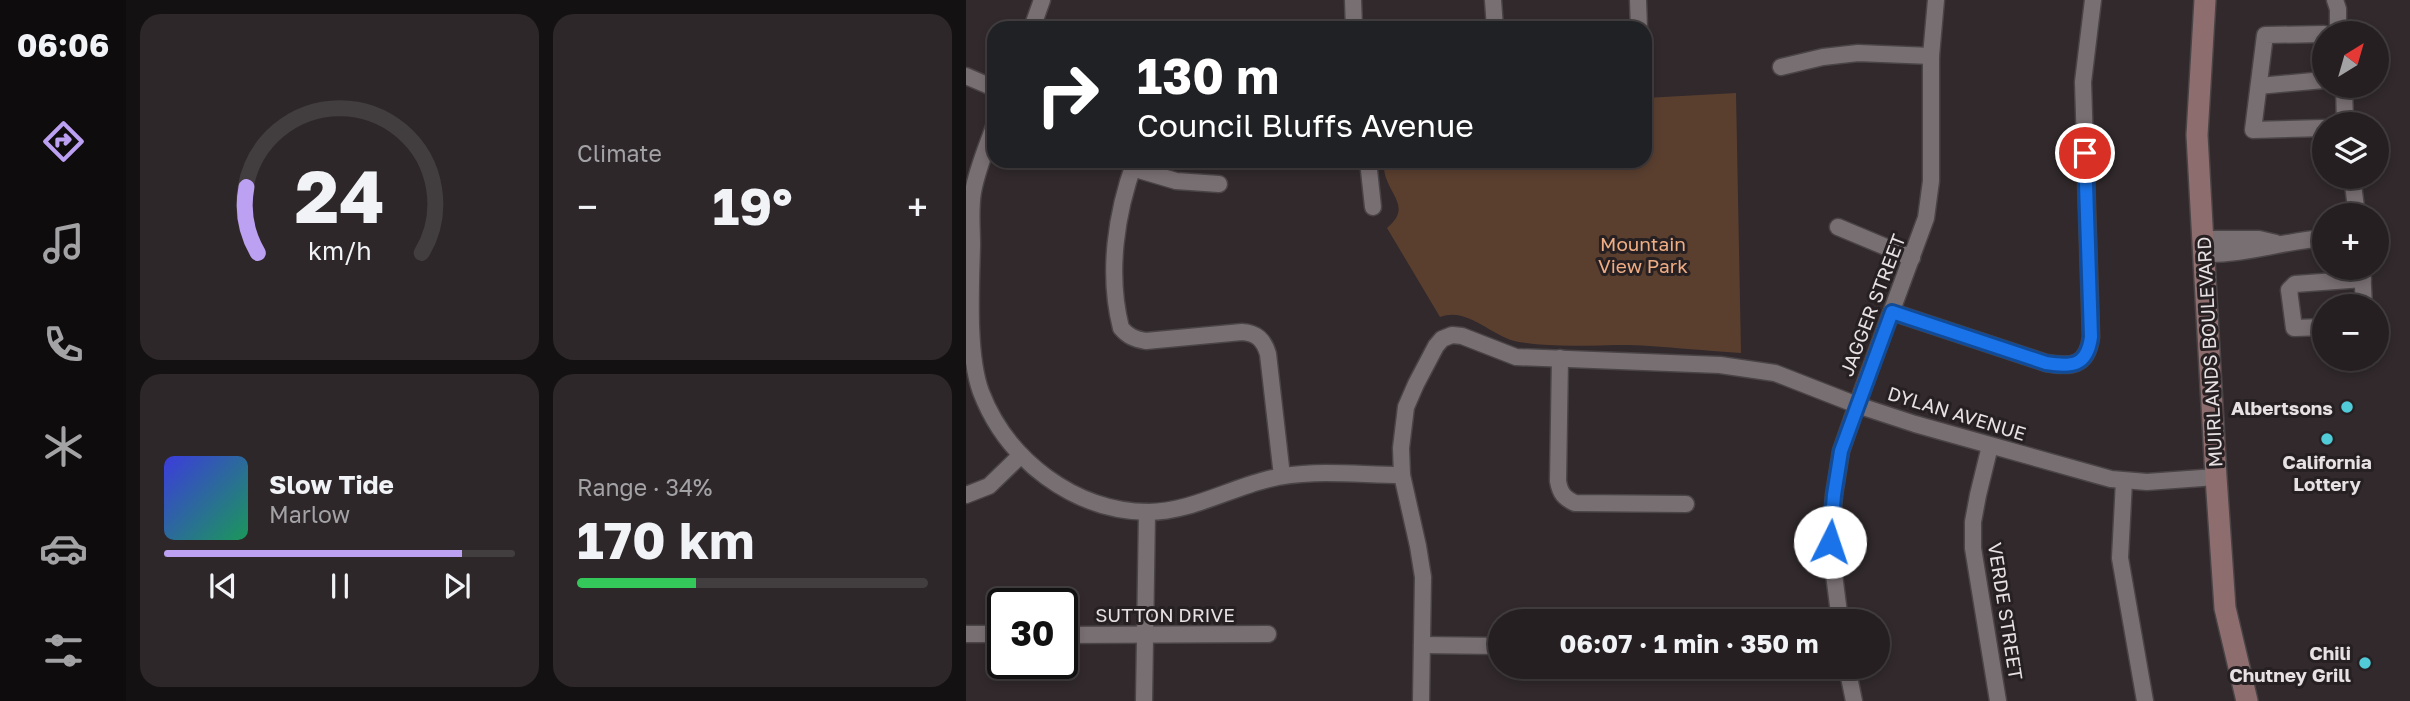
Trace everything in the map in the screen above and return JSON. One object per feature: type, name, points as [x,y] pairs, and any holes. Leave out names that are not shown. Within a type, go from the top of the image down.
[{"type":"main road","name":"MUIRLANDS BOULEVARD","points":[[2205,0],[2197,135],[2216,477],[2225,608],[2247,701]]},
{"type":"street","points":[[1034,21],[1042,0]]},
{"type":"street","points":[[1353,0],[1354,21]]},
{"type":"street","points":[[1493,0],[1494,21]]},
{"type":"street","points":[[1638,0],[1639,21]]},
{"type":"street","name":"JAGGER STREET","points":[[1838,609],[1830,542],[1841,451],[1926,218],[1931,181],[1931,56],[1936,0]]},
{"type":"street","points":[[1892,312],[2046,363],[2070,366],[2086,356],[2091,337],[2083,82],[2093,0]]},
{"type":"street","points":[[2335,0],[2338,21]]},
{"type":"street","points":[[2312,34],[2265,35],[2253,130],[2312,128]]},
{"type":"street","points":[[1781,67],[1823,57],[1858,53],[1931,56]]},
{"type":"street","points":[[966,76],[987,85]]},
{"type":"street","points":[[2259,86],[2312,81]]},
{"type":"street","points":[[987,148],[969,209],[970,347],[981,390],[1001,431],[1021,455],[1061,488],[1104,504],[1147,512],[1177,508],[1282,476],[1402,475],[1423,577],[1421,701]]},
{"type":"street","points":[[1133,168],[1120,208],[1114,267],[1121,328],[1127,335],[1146,341],[1242,332],[1251,332],[1259,337],[1266,344],[1268,354],[1282,476]]},
{"type":"street","points":[[1144,168],[1176,181],[1219,184]]},
{"type":"street","points":[[1369,168],[1373,207]]},
{"type":"street","points":[[1838,227],[1912,258]]},
{"type":"street","points":[[2204,247],[2230,255],[2312,240]]},
{"type":"street","points":[[2312,327],[2294,328],[2289,290],[2295,284],[2320,280]]},
{"type":"street","name":"DYLAN AVENUE","points":[[1402,475],[1401,447],[1406,407],[1423,370],[1442,339],[1451,335],[1462,336],[1516,357],[1748,368],[1775,373],[1857,405],[1990,446],[2124,481],[2216,477]]},
{"type":"street","points":[[1560,358],[1558,481],[1565,499],[1585,504],[1686,504]]},
{"type":"street","name":"VERDE STREET","points":[[1990,446],[1973,522],[1973,548],[1998,701]]},
{"type":"street","points":[[966,495],[989,486],[1021,455]]},
{"type":"street","points":[[2124,481],[2120,558],[2145,701]]},
{"type":"street","points":[[1144,701],[1147,512]]},
{"type":"street","points":[[966,634],[987,634]]},
{"type":"street","name":"SUTTON DRIVE","points":[[1078,635],[1268,634]]},
{"type":"street","points":[[1422,645],[1488,646]]},
{"type":"street","points":[[1849,679],[1854,701]]},
{"type":"green space","name":"Mountain View Park","points":[[1736,93],[1741,353],[1628,345],[1532,344],[1509,339],[1460,316],[1440,317],[1387,228],[1398,215],[1399,209],[1384,168],[1652,168],[1652,98]]},
{"type":"place","name":"Albertsons","points":[[2347,407]]},
{"type":"place","name":"California Lottery","points":[[2327,439]]},
{"type":"place","name":"Chili Chutney Grill","points":[[2365,663]]},
{"type":"route","points":[[1830,542],[1841,451],[1892,312],[2046,363],[2070,366],[2086,356],[2091,337],[2085,153]]}]
